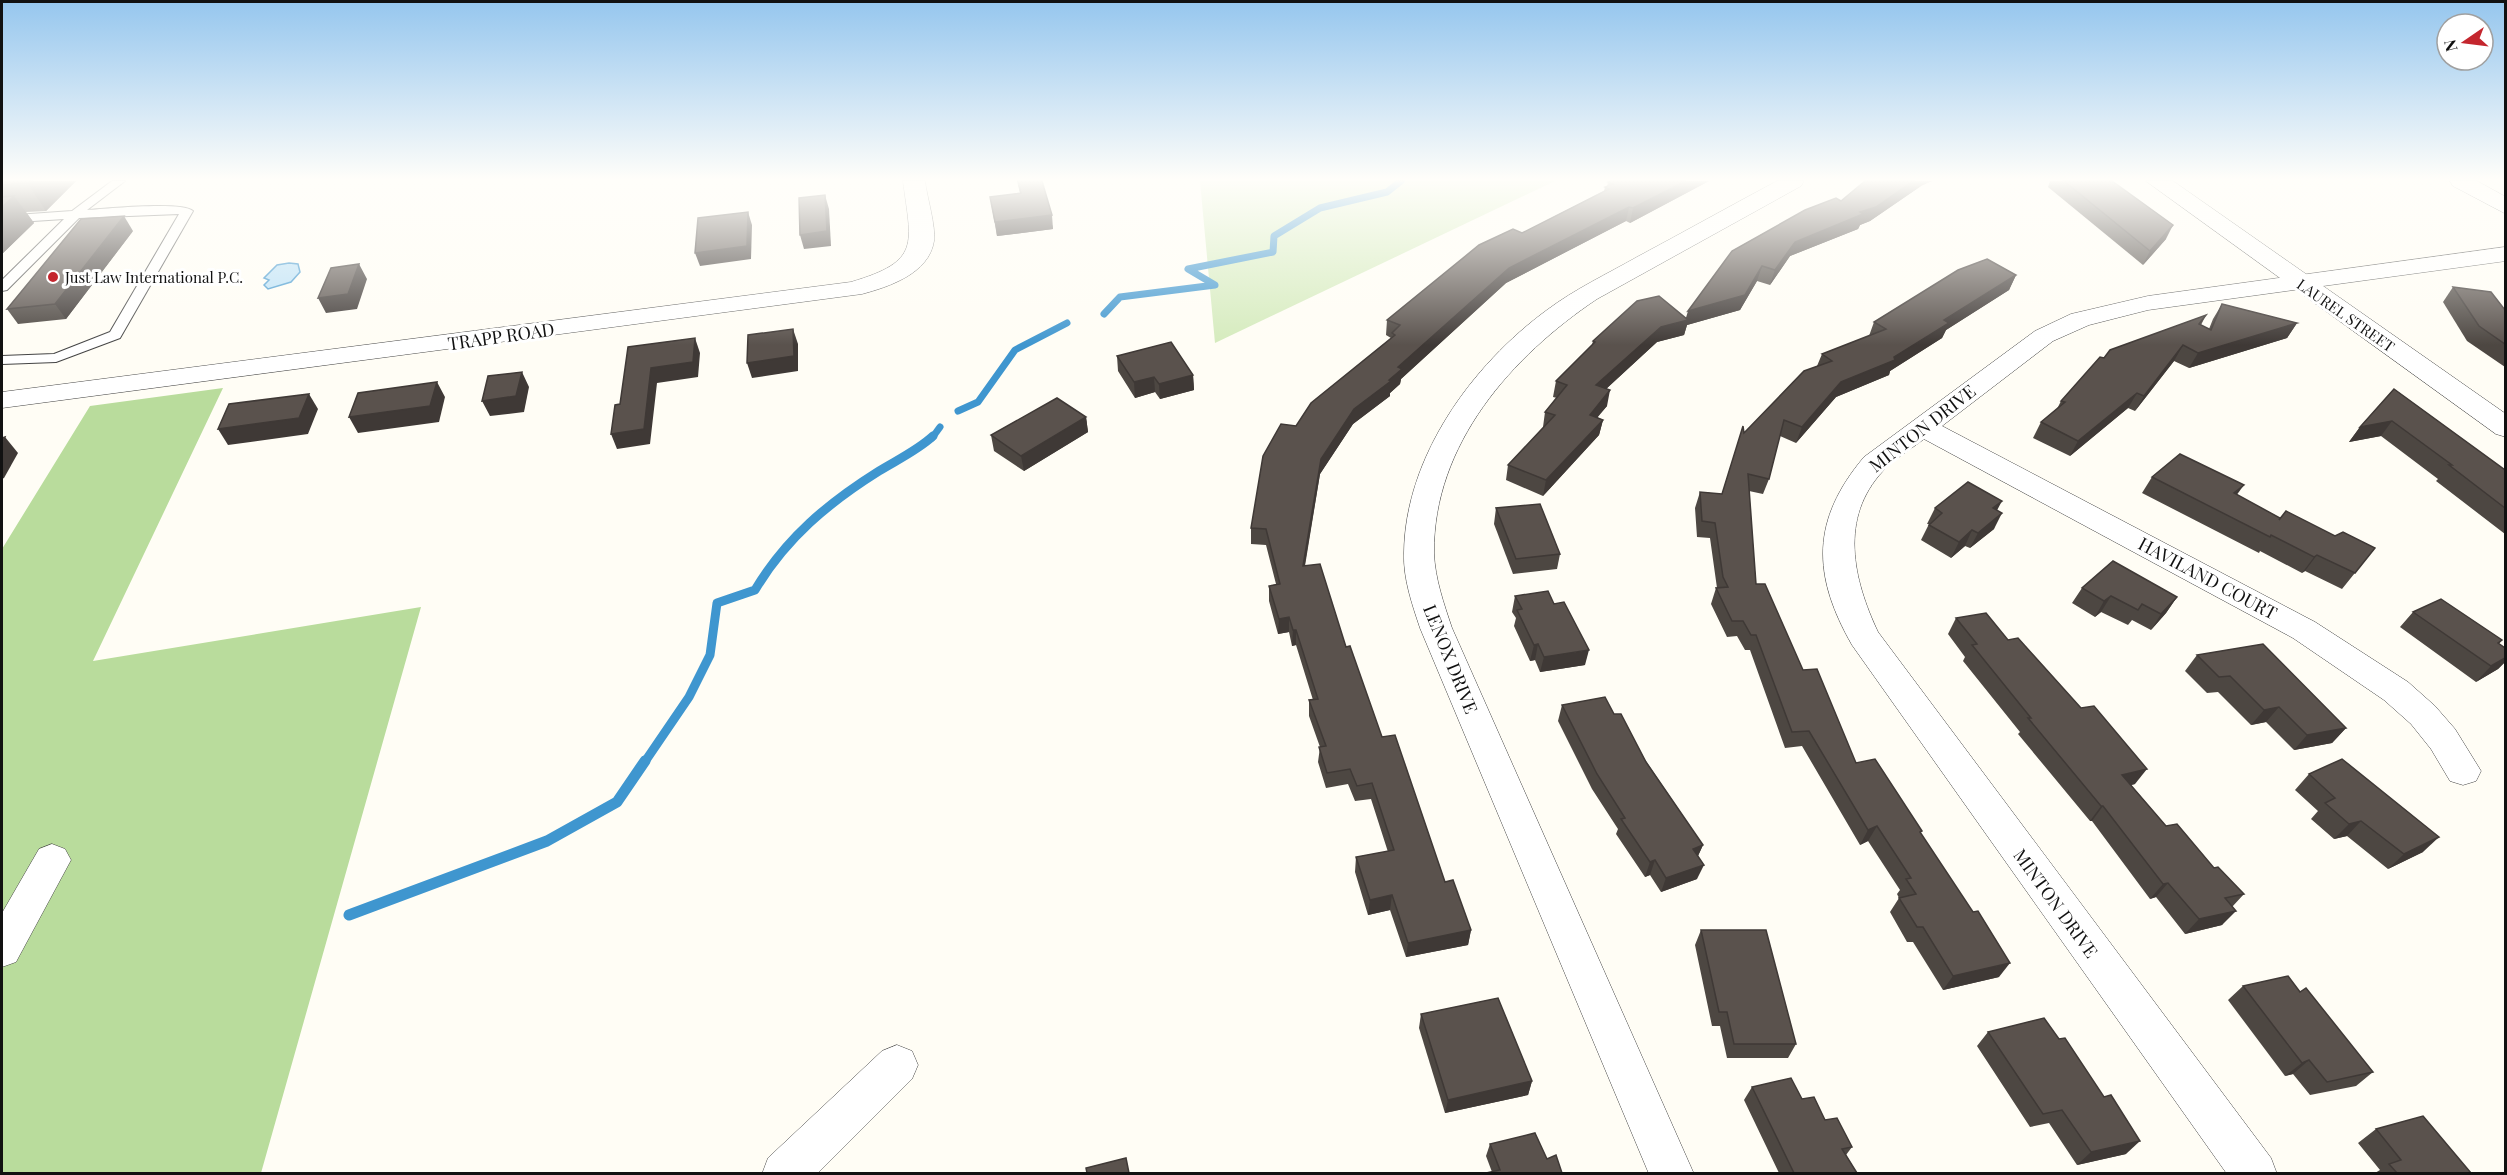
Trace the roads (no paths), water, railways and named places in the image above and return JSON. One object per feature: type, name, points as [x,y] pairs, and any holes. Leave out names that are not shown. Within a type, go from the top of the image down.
[{"type":"street","name":"TRAPP ROAD","points":[[2,400],[854,289],[899,272],[919,250],[921,236]]},
{"type":"street","name":"LENOX DRIVE","points":[[1671,1173],[1436,628],[1424,592],[1419,554],[1421,518],[1430,484],[1450,440],[1476,396],[1500,365],[1528,337],[1579,299],[1694,236]]},
{"type":"street","name":"LAUREL STREET","points":[[2235,236],[2505,429]]},
{"type":"street","name":"MINTON DRIVE","points":[[2255,1173],[1864,637],[1850,608],[1841,580],[1837,551],[1839,524],[1848,495],[1874,463],[2044,336],[2080,319],[2148,303],[2505,254]]},
{"type":"street","name":"HAVILAND COURT","points":[[1922,427],[2304,630],[2381,680],[2423,714],[2443,739],[2463,771]]},
{"type":"street","points":[[2,949],[52,860]]},
{"type":"street","points":[[784,1173],[897,1065]]},
{"type":"lane","points":[[2,286],[54,236]]},
{"type":"lane","points":[[2,360],[56,358],[115,335],[173,236]]},
{"type":"water","points":[[298,264],[300,272],[291,282],[268,289],[264,285],[269,280],[264,278],[277,265]]},
{"type":"waterway","points":[[1104,314],[1120,297],[1215,285],[1188,269],[1273,252],[1274,236]]},
{"type":"waterway","points":[[958,411],[978,402],[1015,350],[1067,323]]},
{"type":"waterway","points":[[932,438],[940,427]]},
{"type":"waterway","points":[[644,763],[689,697],[710,655],[717,603],[755,590],[767,571],[794,538],[826,509],[860,483],[933,436]]},
{"type":"waterway","points":[[349,915],[547,841],[617,802],[645,761]]},
{"type":"place","name":"Just Law International P.C.","points":[[53,277]]}]
